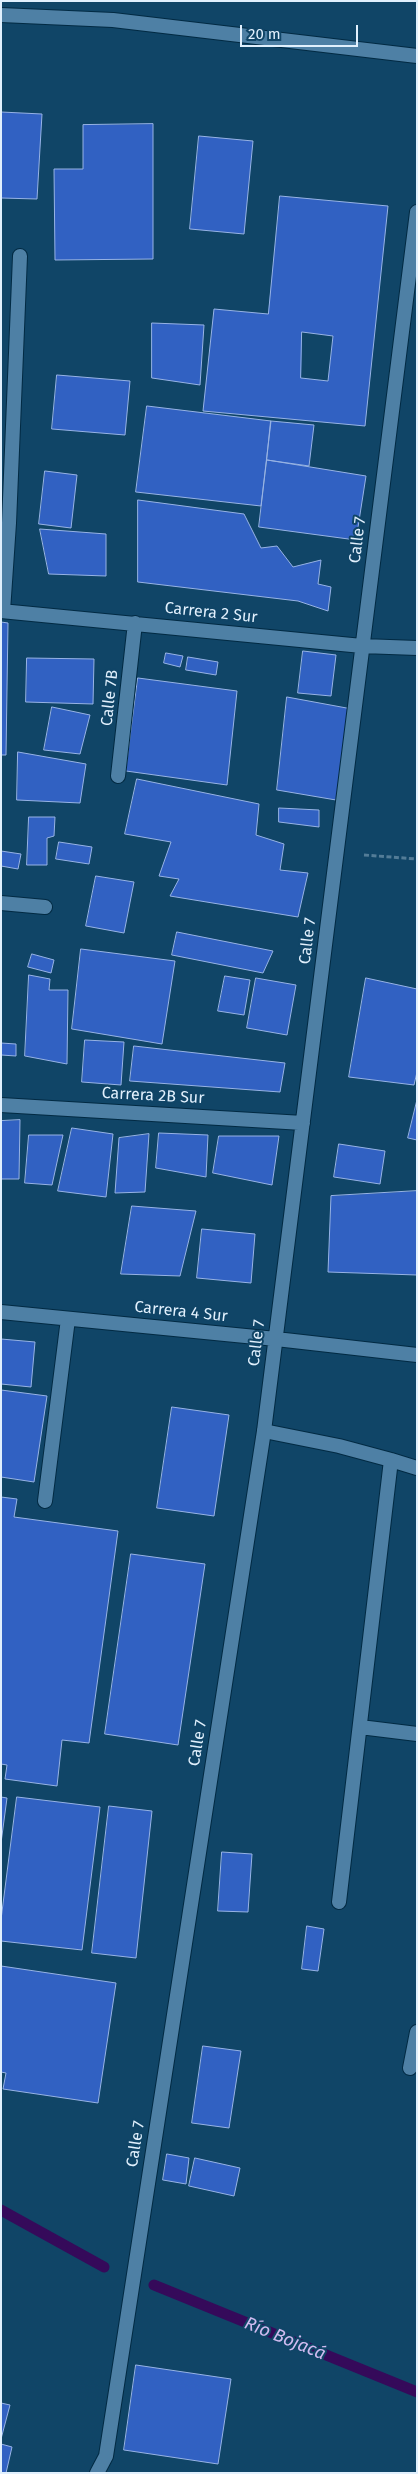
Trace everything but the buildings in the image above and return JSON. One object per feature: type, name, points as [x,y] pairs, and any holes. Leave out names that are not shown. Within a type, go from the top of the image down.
[{"type":"street","points":[[1,15],[113,20],[417,56]]},
{"type":"street","name":"Calle 7","points":[[97,2473],[106,2456],[264,1431],[417,212]]},
{"type":"street","points":[[2,611],[20,256]]},
{"type":"street","name":"Carrera 2 Sur","points":[[2,611],[362,646],[417,648]]},
{"type":"street","name":"Calle 7B","points":[[118,776],[135,623]]},
{"type":"street","points":[[1,903],[46,907]]},
{"type":"street","name":"Carrera 2B Sur","points":[[1,1105],[303,1123]]},
{"type":"street","name":"Carrera 4 Sur","points":[[1,1312],[417,1355]]},
{"type":"street","points":[[46,1501],[68,1318]]},
{"type":"street","points":[[264,1431],[339,1446],[417,1468]]},
{"type":"street","points":[[339,1902],[391,1460]]},
{"type":"street","points":[[360,1727],[417,1734]]},
{"type":"street","points":[[410,2068],[417,2032]]},
{"type":"path","points":[[336,853],[417,859]]},
{"type":"waterway","name":"Río Bojacá","points":[[1,2210],[104,2267]]},
{"type":"waterway","name":"Río Bojacá","points":[[154,2285],[417,2392]]}]
